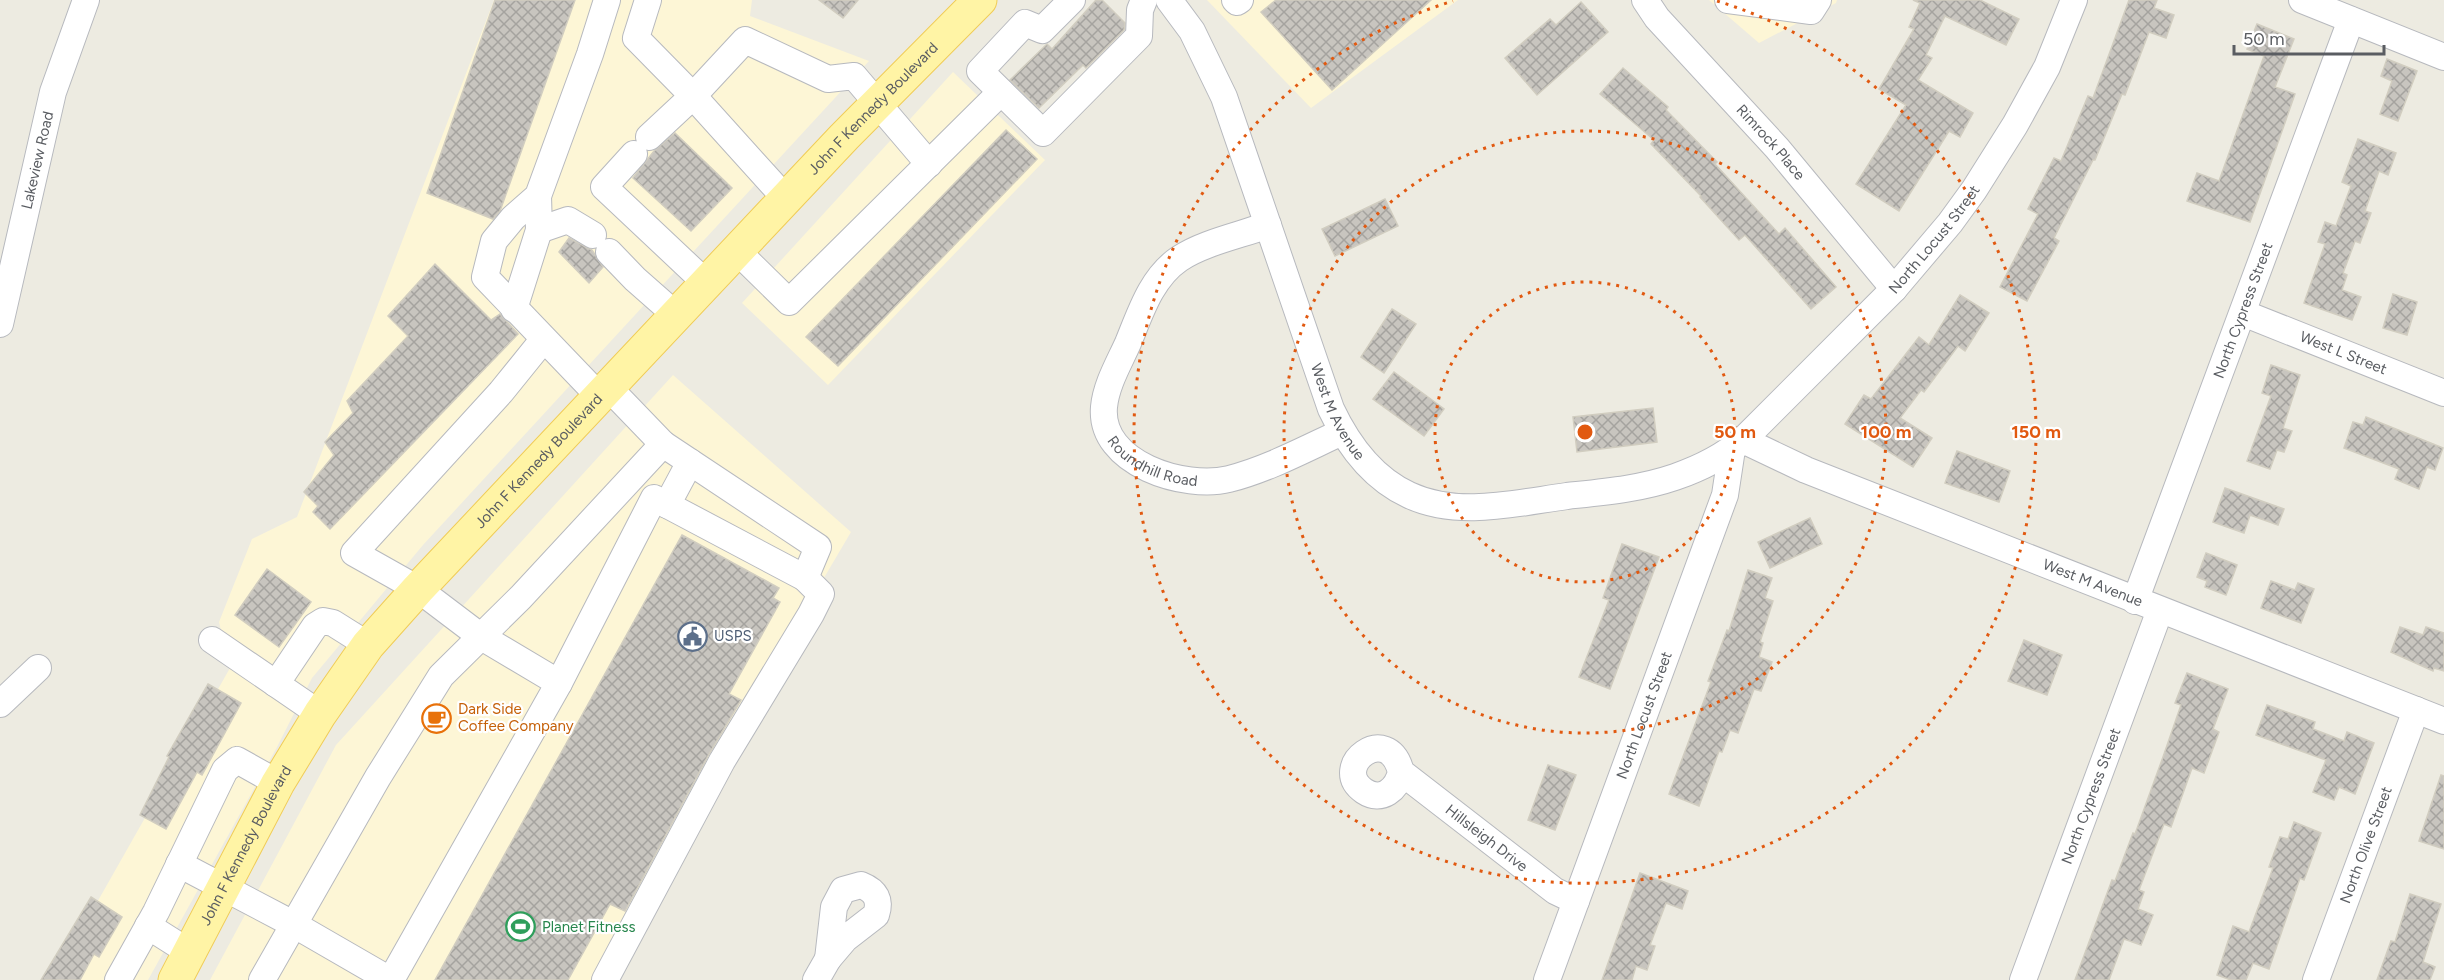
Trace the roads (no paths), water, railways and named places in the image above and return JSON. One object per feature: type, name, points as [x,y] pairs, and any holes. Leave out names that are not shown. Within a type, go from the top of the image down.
[{"type":"main road","name":"John F Kennedy Boulevard","points":[[182,966],[278,783],[320,714],[368,645],[604,392],[980,0]]},
{"type":"street","name":"Lakeview Road","points":[[2,308],[53,92],[86,0]]},
{"type":"street","points":[[514,309],[539,230],[538,196],[590,54],[607,0]]},
{"type":"street","points":[[648,0],[636,38],[693,96],[787,200]]},
{"type":"street","points":[[1072,0],[1042,30],[1025,23],[980,70],[1042,133],[1139,36],[1140,10],[1144,0]]},
{"type":"street","name":"West M Avenue","points":[[1169,0],[1192,31],[1224,97],[1331,409],[1341,432],[1357,454],[1383,479],[1410,495],[1444,506],[1480,507],[1638,487],[1676,477],[1706,465],[1737,444],[2444,721]]},
{"type":"street","points":[[1235,0],[1237,2],[1240,0]]},
{"type":"street","name":"Rimrock Place","points":[[1645,0],[1657,18],[1777,148],[1894,289]]},
{"type":"street","points":[[1728,0],[1811,11],[1818,0]]},
{"type":"street","name":"North Locust Street","points":[[1547,980],[1725,495],[1737,444],[1894,289],[1950,223],[2015,125],[2047,67],[2074,0]]},
{"type":"street","points":[[2302,0],[2444,57]]},
{"type":"street","name":"North Cypress Street","points":[[2135,601],[2351,20]]},
{"type":"street","points":[[707,285],[604,187],[745,40],[828,79],[854,76],[929,164]]},
{"type":"street","points":[[738,252],[789,302],[1001,92]]},
{"type":"street","points":[[538,196],[513,218],[494,241],[485,277],[543,340],[663,444],[818,547],[805,578]]},
{"type":"street","points":[[539,230],[568,220],[601,244],[635,279],[677,316]]},
{"type":"street","name":"Roundhill Road","points":[[1268,225],[1192,252],[1177,260],[1158,280],[1146,301],[1111,381],[1104,406],[1107,427],[1128,458],[1150,471],[1180,479],[1206,481],[1227,480],[1272,465],[1341,432]]},
{"type":"street","name":"West L Street","points":[[2243,313],[2444,393]]},
{"type":"street","points":[[543,340],[501,392],[354,554],[418,589],[480,636],[559,683]]},
{"type":"street","points":[[262,980],[378,777],[441,676],[521,597],[663,444]]},
{"type":"street","points":[[179,864],[293,924],[383,978],[559,683],[661,502],[690,462]]},
{"type":"street","points":[[605,980],[722,761],[821,594],[805,578],[661,502],[645,463]]},
{"type":"street","name":"North Cypress Street","points":[[2023,980],[2160,610]]},
{"type":"street","points":[[276,684],[315,626],[323,621],[333,623],[368,645]]},
{"type":"street","points":[[212,640],[320,714]]},
{"type":"street","points":[[0,704],[38,668]]},
{"type":"street","name":"North Olive Street","points":[[2316,980],[2416,710]]},
{"type":"street","points":[[125,977],[225,770],[237,760],[278,783]]},
{"type":"street","name":"Hillsleigh Drive","points":[[1401,772],[1555,891],[1576,901]]},
{"type":"street","points":[[148,926],[182,966]]},
{"type":"place","name":"USPS","points":[[693,636]]},
{"type":"place","name":"Dark Side Coffee Company","points":[[437,718]]},
{"type":"place","name":"Planet Fitness","points":[[521,927]]}]
